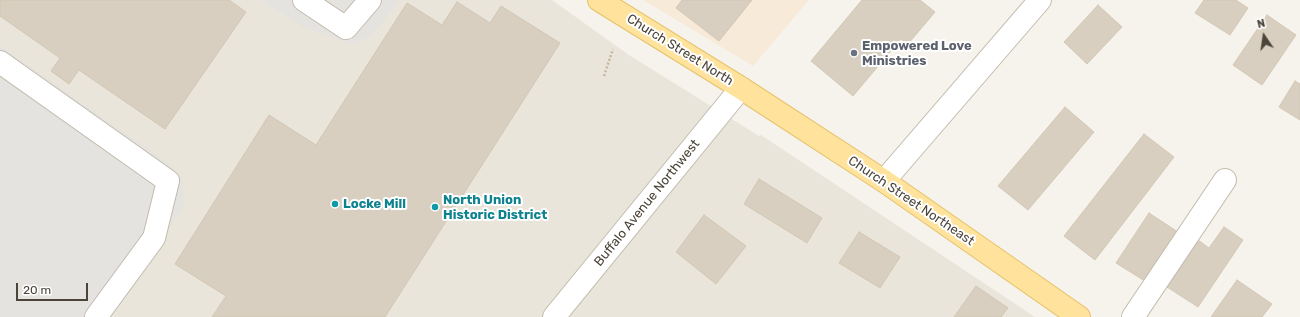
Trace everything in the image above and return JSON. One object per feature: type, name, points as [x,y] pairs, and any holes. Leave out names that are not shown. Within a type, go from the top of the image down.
[{"type":"main road","name":"Church Street North","points":[[609,3],[741,88]]},
{"type":"main road","name":"Church Street Northeast","points":[[741,88],[884,182],[1079,317]]},
{"type":"street","points":[[304,0],[346,28],[370,0]]},
{"type":"street","points":[[884,182],[1040,0]]},
{"type":"street","points":[[0,62],[168,181],[154,238],[96,317]]},
{"type":"street","name":"Buffalo Avenue Northwest","points":[[554,317],[741,88]]},
{"type":"street","points":[[1133,317],[1225,180]]},
{"type":"path","points":[[604,76],[614,49]]},
{"type":"shaded area","name":"North Union Historic District","points":[[0,0],[552,0],[629,55],[759,136],[761,135],[1035,317],[0,317]]},
{"type":"shaded area","points":[[260,0],[399,0],[370,36],[353,44],[305,28]]},
{"type":"shaded area","points":[[643,0],[809,0],[753,66]]},
{"type":"shaded area","points":[[0,46],[166,162],[182,179],[185,204],[109,317],[0,317]]},
{"type":"building","points":[[0,0],[229,0],[246,12],[165,129],[79,70],[69,84],[51,71],[60,58],[0,16]]},
{"type":"building","points":[[682,0],[752,0],[719,41],[676,8]]},
{"type":"building","name":"Empowered Love Ministries","points":[[862,0],[920,0],[935,12],[908,44],[901,39],[853,96],[811,61]]},
{"type":"building","points":[[1204,0],[1236,0],[1248,8],[1230,35],[1195,13]]},
{"type":"building","name":"Locke Mill","points":[[457,2],[490,23],[501,6],[560,43],[385,317],[212,317],[226,296],[175,264],[269,115],[316,145],[407,3],[442,25]]},
{"type":"building","points":[[1098,5],[1122,27],[1087,64],[1064,42]]},
{"type":"building","points":[[1267,15],[1296,35],[1262,85],[1233,65]]},
{"type":"building","points":[[1295,81],[1300,84],[1300,120],[1279,107]]},
{"type":"building","points":[[1065,107],[1094,132],[1028,210],[998,186]]},
{"type":"building","points":[[1144,134],[1174,157],[1095,260],[1064,236]]},
{"type":"building","points":[[759,179],[822,218],[807,243],[744,204]]},
{"type":"building","points":[[1149,213],[1181,234],[1148,283],[1116,263]]},
{"type":"building","points":[[704,215],[746,246],[716,284],[676,252]]},
{"type":"building","points":[[1224,227],[1243,240],[1198,307],[1167,287],[1198,240],[1209,248]]},
{"type":"building","points":[[859,232],[900,257],[880,288],[839,263]]},
{"type":"building","points":[[1237,280],[1272,304],[1262,317],[1211,317]]},
{"type":"building","points":[[976,286],[1008,308],[1001,317],[954,317]]},
{"type":"place","name":"Empowered Love Ministries","points":[[854,53]]},
{"type":"place","name":"Locke Mill","points":[[335,204]]},
{"type":"place","name":"North Union Historic District","points":[[435,207]]}]
